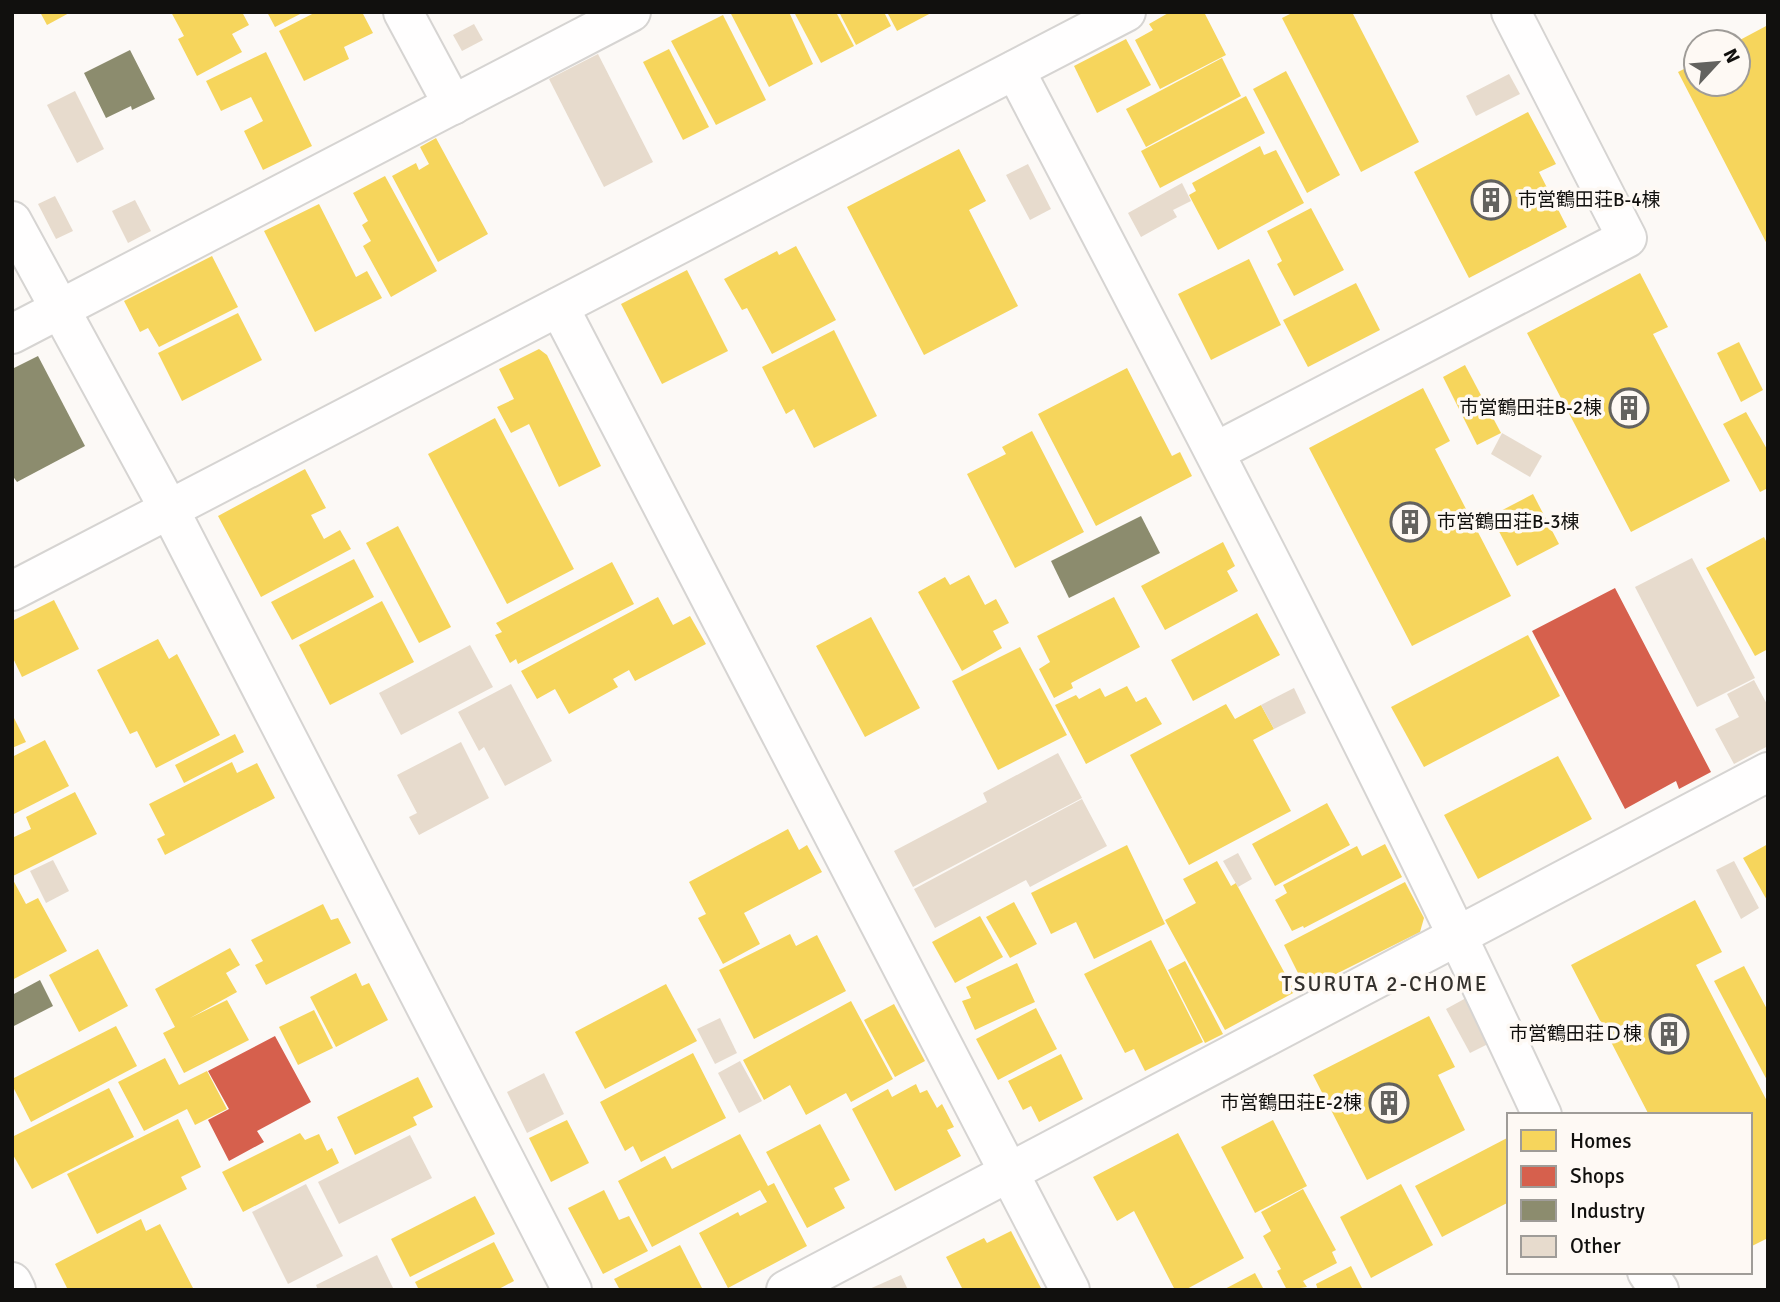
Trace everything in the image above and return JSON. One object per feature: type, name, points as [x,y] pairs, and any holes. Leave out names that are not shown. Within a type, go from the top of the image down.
[{"type":"street","points":[[403,12],[453,105]]},
{"type":"street","points":[[12,334],[631,12]]},
{"type":"street","points":[[12,590],[1126,12]]},
{"type":"street","points":[[1215,452],[1627,238],[1511,12]]},
{"type":"street","points":[[1015,70],[1215,452],[1458,935],[1541,1113]]},
{"type":"street","points":[[12,221],[169,509],[572,1290]]},
{"type":"street","points":[[559,307],[1070,1290]]},
{"type":"street","points":[[786,1290],[1007,1171],[1768,772]]},
{"type":"street","points":[[1648,1274],[1659,1290]]},
{"type":"street","points":[[12,1282],[16,1290]]},
{"type":"building: Homes","points":[[40,12],[71,12],[47,25]]},
{"type":"building: Homes","points":[[171,12],[242,12],[249,25],[232,34],[242,52],[197,76],[178,39],[184,36]]},
{"type":"building: Homes","points":[[267,12],[304,12],[275,27]]},
{"type":"building: Homes","points":[[316,12],[362,12],[373,33],[344,47],[349,59],[304,81],[279,31]]},
{"type":"building: Homes","points":[[730,12],[789,12],[813,64],[769,87]]},
{"type":"building: Homes","points":[[794,12],[836,12],[854,46],[821,63]]},
{"type":"building: Homes","points":[[839,12],[884,12],[891,26],[856,45]]},
{"type":"building: Homes","points":[[887,12],[933,12],[897,31]]},
{"type":"building: Homes","points":[[1170,12],[1204,12],[1226,55],[1160,89],[1135,40],[1153,30],[1149,24]]},
{"type":"building: Homes","points":[[1294,12],[1352,12],[1419,142],[1361,172],[1282,18]]},
{"type":"building: Homes","points":[[723,15],[766,100],[716,125],[671,41]]},
{"type":"building: Homes","points":[[1768,25],[1768,246],[1691,98],[1752,98],[1752,34]]},
{"type":"building: Homes","points":[[1126,39],[1151,85],[1097,113],[1074,66]]},
{"type":"building: Homes","points":[[669,49],[709,127],[683,140],[643,62]]},
{"type":"building: Homes","points":[[266,52],[312,146],[263,170],[244,131],[263,121],[251,97],[221,111],[206,81]]},
{"type":"building: Homes","points":[[1222,58],[1241,96],[1146,147],[1126,109]]},
{"type":"building: Homes","points":[[1286,71],[1340,175],[1307,193],[1253,89]]},
{"type":"building: Homes","points":[[1246,96],[1265,133],[1160,188],[1141,151]]},
{"type":"building: Homes","name":"市営鶴田荘B-4棟","points":[[1528,112],[1556,164],[1539,172],[1567,227],[1469,278],[1414,172]]},
{"type":"building: Homes","points":[[436,138],[488,234],[438,262],[392,176],[416,163],[419,170],[429,164],[420,147]]},
{"type":"building: Homes","points":[[1260,146],[1264,155],[1276,150],[1304,203],[1218,250],[1189,195],[1196,191],[1192,183]]},
{"type":"building: Homes","points":[[959,149],[986,201],[969,210],[1018,306],[924,355],[847,207]]},
{"type":"building: Homes","points":[[385,176],[437,271],[391,297],[363,246],[371,241],[362,225],[368,221],[353,193]]},
{"type":"building: Homes","points":[[319,204],[356,277],[367,271],[382,298],[315,332],[264,231]]},
{"type":"building: Homes","points":[[1311,208],[1344,270],[1294,296],[1277,264],[1282,261],[1267,231]]},
{"type":"building: Homes","points":[[796,246],[836,320],[772,354],[747,308],[742,310],[724,279],[777,251],[779,255]]},
{"type":"building: Homes","points":[[212,256],[238,307],[159,347],[148,328],[140,332],[124,301]]},
{"type":"building: Homes","points":[[1249,259],[1281,325],[1211,360],[1178,294]]},
{"type":"building: Homes","points":[[687,270],[728,351],[662,384],[621,304]]},
{"type":"building: Homes","name":"市営鶴田荘B-2棟","points":[[1640,273],[1668,327],[1653,334],[1730,481],[1631,532],[1527,333]]},
{"type":"building: Homes","points":[[1356,283],[1380,330],[1308,367],[1283,320]]},
{"type":"building: Homes","points":[[238,313],[262,360],[182,401],[158,353]]},
{"type":"building: Homes","points":[[834,330],[877,416],[814,448],[794,409],[786,414],[762,367]]},
{"type":"building: Homes","points":[[1739,342],[1763,390],[1741,402],[1717,353]]},
{"type":"building: Homes","points":[[539,349],[547,355],[601,466],[559,487],[529,424],[511,433],[497,407],[514,399],[499,369]]},
{"type":"building: Homes","points":[[1465,365],[1501,433],[1477,445],[1443,377]]},
{"type":"building: Homes","points":[[1127,368],[1172,456],[1180,452],[1192,476],[1096,526],[1038,414]]},
{"type":"building: Homes","name":"市営鶴田荘B-3棟","points":[[1423,388],[1450,441],[1435,449],[1511,596],[1412,646],[1309,448]]},
{"type":"building: Homes","points":[[1746,412],[1768,451],[1768,488],[1760,492],[1723,424]]},
{"type":"building: Homes","points":[[495,418],[574,569],[507,604],[428,454]]},
{"type":"building: Homes","points":[[1032,431],[1084,532],[1015,568],[967,474],[1006,454],[1002,447]]},
{"type":"building: Homes","points":[[305,469],[326,508],[311,515],[324,539],[340,530],[351,549],[261,597],[218,516]]},
{"type":"building: Homes","points":[[1533,494],[1559,544],[1517,566],[1491,516]]},
{"type":"building: Homes","points":[[398,526],[451,627],[419,643],[366,543]]},
{"type":"building: Homes","points":[[1764,537],[1768,545],[1768,649],[1755,656],[1706,568]]},
{"type":"building: Homes","points":[[1223,542],[1235,566],[1227,571],[1238,591],[1165,630],[1141,586]]},
{"type":"building: Homes","points":[[354,559],[374,597],[292,640],[271,602]]},
{"type":"building: Homes","points":[[612,562],[634,604],[518,664],[516,659],[510,663],[495,635],[502,632],[496,623]]},
{"type":"building: Homes","points":[[969,575],[985,605],[996,599],[1009,623],[993,631],[1002,648],[962,671],[918,592],[945,577],[950,585]]},
{"type":"building: Homes","points":[[658,597],[673,625],[690,616],[706,644],[635,681],[629,670],[613,679],[618,687],[569,714],[555,689],[537,699],[521,671]]},
{"type":"building: Homes","points":[[1114,597],[1140,647],[1071,683],[1073,688],[1054,698],[1039,669],[1050,662],[1037,636]]},
{"type":"building: Homes","points":[[54,600],[79,649],[22,677],[12,656],[12,621]]},
{"type":"building: Homes","points":[[382,601],[414,662],[330,705],[299,645]]},
{"type":"building: Homes","points":[[1257,613],[1280,655],[1193,701],[1171,660]]},
{"type":"building: Homes","points":[[871,617],[920,708],[865,737],[816,646]]},
{"type":"building: Homes","points":[[1528,635],[1560,696],[1424,767],[1391,707]]},
{"type":"building: Homes","points":[[158,639],[169,659],[177,654],[220,735],[156,768],[137,731],[130,734],[97,670]]},
{"type":"building: Homes","points":[[1020,647],[1067,735],[998,770],[952,681]]},
{"type":"building: Homes","points":[[1127,686],[1136,702],[1146,697],[1162,724],[1086,764],[1055,705],[1076,695],[1079,699],[1100,688],[1105,697]]},
{"type":"building: Homes","points":[[1226,704],[1235,719],[1261,705],[1274,729],[1253,740],[1291,811],[1189,865],[1130,755]]},
{"type":"building: Homes","points":[[12,714],[26,742],[12,748]]},
{"type":"building: Homes","points":[[235,734],[244,752],[184,783],[175,765]]},
{"type":"building: Homes","points":[[45,740],[69,786],[12,815],[12,757]]},
{"type":"building: Homes","points":[[1558,756],[1592,819],[1478,879],[1444,815]]},
{"type":"building: Homes","points":[[232,762],[237,773],[257,763],[275,798],[165,855],[157,839],[165,835],[149,804]]},
{"type":"building: Homes","points":[[75,792],[97,834],[13,876],[12,838],[31,829],[26,817]]},
{"type":"building: Homes","points":[[1327,803],[1350,845],[1275,886],[1252,844]]},
{"type":"building: Homes","points":[[788,829],[799,850],[807,845],[822,872],[744,913],[760,944],[723,964],[698,918],[706,914],[689,882]]},
{"type":"building: Homes","points":[[1385,844],[1402,877],[1304,928],[1303,926],[1292,931],[1275,900],[1287,893],[1283,885],[1357,846],[1362,856]]},
{"type":"building: Homes","points":[[1768,844],[1768,902],[1743,858]]},
{"type":"building: Homes","points":[[1127,845],[1165,924],[1094,959],[1076,922],[1051,934],[1031,893]]},
{"type":"building: Homes","points":[[1217,861],[1231,886],[1236,883],[1295,992],[1225,1030],[1165,920],[1196,903],[1183,879]]},
{"type":"building: Homes","points":[[12,878],[26,904],[38,898],[67,951],[12,980]]},
{"type":"building: Homes","points":[[1405,882],[1424,918],[1420,932],[1306,989],[1284,945]]},
{"type":"building: Homes","name":"市営鶴田荘Ｄ棟","points":[[1695,900],[1722,952],[1696,965],[1768,1103],[1768,1238],[1752,1246],[1752,1113],[1648,1113],[1571,965]]},
{"type":"building: Homes","points":[[1014,902],[1037,944],[1010,958],[986,917]]},
{"type":"building: Homes","points":[[323,904],[331,920],[338,918],[351,943],[266,985],[255,965],[263,961],[251,940]]},
{"type":"building: Homes","points":[[980,916],[1003,957],[955,983],[932,942]]},
{"type":"building: Homes","points":[[790,934],[796,946],[817,935],[846,991],[754,1039],[719,970]]},
{"type":"building: Homes","points":[[1151,940],[1203,1042],[1145,1071],[1134,1049],[1125,1053],[1084,974]]},
{"type":"building: Homes","points":[[230,948],[240,965],[226,973],[237,992],[190,1018],[227,1000],[249,1040],[184,1073],[163,1033],[175,1027],[155,989]]},
{"type":"building: Homes","points":[[98,949],[128,1006],[79,1032],[49,975]]},
{"type":"building: Homes","points":[[1185,961],[1223,1034],[1205,1043],[1168,970]]},
{"type":"building: Homes","points":[[1017,963],[1035,1002],[975,1030],[962,1001],[971,998],[966,987]]},
{"type":"building: Homes","points":[[1744,966],[1768,1011],[1768,1082],[1714,981]]},
{"type":"building: Homes","points":[[356,973],[362,986],[369,983],[388,1020],[336,1047],[310,997]]},
{"type":"building: Homes","points":[[666,984],[697,1041],[605,1089],[575,1032]]},
{"type":"building: Homes","points":[[851,1001],[893,1079],[851,1102],[846,1093],[806,1115],[790,1085],[764,1100],[743,1060]]},
{"type":"building: Homes","points":[[894,1004],[925,1061],[895,1077],[864,1020]]},
{"type":"building: Homes","points":[[1036,1008],[1057,1049],[998,1080],[976,1039]]},
{"type":"building: Homes","points":[[314,1010],[333,1048],[298,1065],[279,1027]]},
{"type":"building: Homes","name":"市営鶴田荘E-2棟","points":[[1429,1016],[1455,1067],[1438,1075],[1465,1130],[1367,1180],[1313,1075]]},
{"type":"building: Homes","points":[[116,1026],[137,1066],[31,1122],[12,1085],[12,1079]]},
{"type":"building: Homes","points":[[693,1053],[726,1118],[641,1162],[633,1146],[625,1151],[600,1102]]},
{"type":"building: Homes","points":[[1061,1054],[1083,1099],[1039,1122],[1031,1106],[1023,1110],[1008,1081]]},
{"type":"building: Homes","points":[[165,1058],[179,1085],[207,1071],[227,1109],[195,1125],[187,1109],[144,1131],[118,1082]]},
{"type":"building: Homes","points":[[418,1077],[433,1107],[413,1117],[417,1125],[355,1155],[337,1117]]},
{"type":"building: Homes","points":[[916,1084],[920,1093],[927,1090],[937,1108],[942,1104],[954,1127],[947,1130],[961,1156],[895,1191],[852,1109],[888,1089],[892,1097]]},
{"type":"building: Homes","points":[[109,1088],[134,1137],[32,1189],[12,1153],[12,1137]]},
{"type":"building: Homes","points":[[178,1119],[201,1167],[181,1177],[187,1189],[97,1234],[67,1174]]},
{"type":"building: Homes","points":[[567,1120],[589,1163],[551,1182],[529,1138]]},
{"type":"building: Homes","points":[[1273,1120],[1307,1186],[1255,1213],[1221,1147]]},
{"type":"building: Homes","points":[[820,1124],[850,1180],[834,1188],[845,1208],[807,1228],[766,1152]]},
{"type":"building: Homes","points":[[300,1133],[305,1140],[319,1134],[327,1151],[332,1148],[339,1163],[243,1212],[222,1172]]},
{"type":"building: Homes","points":[[1178,1133],[1244,1258],[1185,1290],[1175,1290],[1134,1211],[1117,1221],[1093,1177]]},
{"type":"building: Homes","points":[[740,1134],[768,1186],[774,1183],[807,1246],[728,1288],[699,1233],[738,1212],[740,1216],[767,1202],[760,1190],[652,1247],[618,1181],[665,1156],[672,1169]]},
{"type":"building: Homes","points":[[1507,1138],[1507,1203],[1442,1237],[1415,1186]]},
{"type":"building: Homes","points":[[1401,1184],[1433,1245],[1371,1278],[1340,1217]]},
{"type":"building: Homes","points":[[1303,1189],[1336,1250],[1332,1252],[1337,1263],[1303,1281],[1307,1287],[1287,1290],[1277,1271],[1281,1269],[1263,1236],[1271,1231],[1261,1212]]},
{"type":"building: Homes","points":[[604,1190],[619,1220],[629,1216],[648,1251],[603,1274],[568,1208]]},
{"type":"building: Homes","points":[[475,1196],[495,1234],[410,1277],[391,1239]]},
{"type":"building: Homes","points":[[141,1219],[146,1231],[160,1224],[194,1290],[68,1290],[55,1264]]},
{"type":"building: Homes","points":[[1011,1231],[1042,1290],[963,1290],[946,1257],[984,1238],[987,1243]]},
{"type":"building: Homes","points":[[494,1242],[514,1281],[497,1290],[419,1290],[415,1282]]},
{"type":"building: Homes","points":[[680,1245],[703,1290],[620,1290],[614,1279]]},
{"type":"building: Homes","points":[[1351,1266],[1363,1290],[1318,1290],[1316,1284]]},
{"type":"building: Homes","points":[[1255,1273],[1264,1290],[1223,1290]]},
{"type":"building: Shops","points":[[1615,588],[1711,772],[1679,789],[1676,781],[1625,809],[1532,631]]},
{"type":"building: Shops","points":[[275,1036],[311,1102],[257,1131],[264,1142],[229,1161],[208,1120],[229,1109],[208,1071]]},
{"type":"building: Industry","points":[[130,50],[155,99],[132,110],[131,106],[106,118],[84,73]]},
{"type":"building: Industry","points":[[38,356],[85,446],[17,482],[12,475],[12,369]]},
{"type":"building: Industry","points":[[1141,516],[1160,553],[1069,598],[1051,561]]},
{"type":"building: Industry","points":[[40,980],[53,1006],[12,1027],[12,995]]},
{"type":"building: Other","points":[[474,24],[483,40],[462,51],[453,35]]},
{"type":"building: Other","points":[[598,54],[653,162],[604,187],[549,79]]},
{"type":"building: Other","points":[[1509,74],[1520,94],[1476,116],[1466,96]]},
{"type":"building: Other","points":[[75,91],[104,149],[77,163],[47,105]]},
{"type":"building: Other","points":[[1028,164],[1051,209],[1030,220],[1006,175]]},
{"type":"building: Other","points":[[1182,183],[1191,201],[1173,210],[1177,217],[1141,237],[1128,213]]},
{"type":"building: Other","points":[[55,196],[73,231],[56,239],[38,204]]},
{"type":"building: Other","points":[[135,200],[151,231],[128,243],[112,211]]},
{"type":"building: Other","points":[[1502,433],[1542,456],[1530,477],[1491,454]]},
{"type":"building: Other","points":[[1692,558],[1755,678],[1697,707],[1635,587]]},
{"type":"building: Other","points":[[470,645],[493,687],[401,735],[379,693]]},
{"type":"building: Other","points":[[1754,680],[1768,706],[1768,746],[1734,764],[1715,729],[1739,717],[1727,694]]},
{"type":"building: Other","points":[[511,684],[552,761],[505,786],[484,747],[479,751],[458,712]]},
{"type":"building: Other","points":[[1294,688],[1306,713],[1274,729],[1261,705]]},
{"type":"building: Other","points":[[461,742],[489,798],[419,835],[409,817],[417,813],[397,775]]},
{"type":"building: Other","points":[[1058,753],[1082,798],[913,887],[894,851],[987,802],[983,793]]},
{"type":"building: Other","points":[[1082,799],[1107,846],[1030,887],[1026,880],[935,928],[914,889]]},
{"type":"building: Other","points":[[1238,853],[1252,879],[1238,887],[1223,861]]},
{"type":"building: Other","points":[[53,860],[69,891],[46,903],[30,871]]},
{"type":"building: Other","points":[[1734,861],[1759,908],[1741,919],[1716,870]]},
{"type":"building: Other","points":[[1466,998],[1490,1043],[1470,1053],[1446,1009]]},
{"type":"building: Other","points":[[720,1018],[737,1053],[715,1064],[697,1029]]},
{"type":"building: Other","points":[[740,1061],[762,1101],[739,1113],[718,1073]]},
{"type":"building: Other","points":[[544,1073],[564,1114],[527,1133],[507,1092]]},
{"type":"building: Other","points":[[410,1135],[432,1178],[339,1224],[318,1182]]},
{"type":"building: Other","points":[[306,1184],[343,1256],[288,1284],[252,1212]]},
{"type":"building: Other","points":[[377,1255],[394,1290],[318,1290],[316,1285]]},
{"type":"building: Other","points":[[901,1275],[908,1290],[867,1290]]},
{"type":"place","name":"市営鶴田荘B-4棟","points":[[1491,200]]},
{"type":"place","name":"市営鶴田荘B-2棟","points":[[1629,408]]},
{"type":"place","name":"市営鶴田荘B-3棟","points":[[1410,522]]},
{"type":"place","name":"市営鶴田荘Ｄ棟","points":[[1669,1034]]},
{"type":"place","name":"市営鶴田荘E-2棟","points":[[1389,1103]]},
{"type":"district","name":"TSURUTA 2-CHOME","points":[[1385,984]]}]
